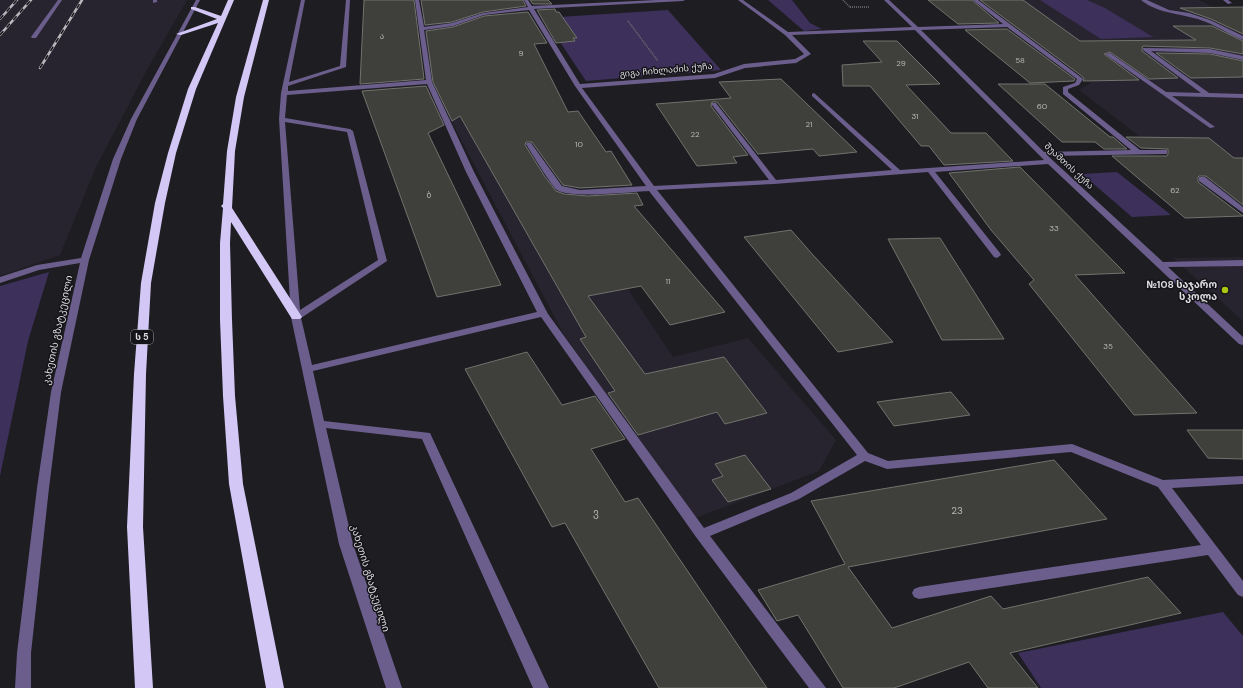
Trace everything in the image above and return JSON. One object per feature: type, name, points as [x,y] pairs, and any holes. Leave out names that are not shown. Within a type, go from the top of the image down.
[{"type":"highway","name":"ს 5","points":[[144,688],[135,527],[140,374],[146,283],[160,203],[172,153],[192,89],[231,0]]},
{"type":"highway","points":[[266,0],[240,97],[231,151],[226,206],[226,320],[229,396],[236,484],[275,688]]},
{"type":"highway","points":[[196,4],[223,19]]},
{"type":"highway","points":[[179,34],[223,19]]},
{"type":"highway","points":[[226,206],[296,317]]},
{"type":"street","points":[[34,37],[60,0]]},
{"type":"street","name":"კახეთის გზატკეცილი","points":[[303,0],[285,89],[282,119],[296,317],[346,544],[394,688]]},
{"type":"street","points":[[285,89],[343,67],[348,0]]},
{"type":"street","points":[[417,0],[429,82],[470,172],[543,314],[701,534],[818,688]]},
{"type":"street","points":[[526,0],[578,86],[652,189],[864,456],[887,465],[1072,448],[1162,484],[1243,480]]},
{"type":"street","points":[[421,29],[454,24],[483,14],[530,8],[634,1],[683,0]]},
{"type":"street","name":"გიგა ჩიხლაძის ქუჩა","points":[[578,86],[715,76],[744,66],[796,61],[808,54],[787,34],[740,0]]},
{"type":"street","name":"შუამთის ქუჩა","points":[[886,0],[1050,162],[1243,342]]},
{"type":"street","points":[[975,0],[1080,79],[1077,84],[1065,88],[1065,94],[1139,152]]},
{"type":"street","points":[[1143,0],[1161,9],[1187,14],[1208,21],[1243,38]]},
{"type":"street","points":[[1225,0],[1230,3]]},
{"type":"street","name":"კახეთის გზატკეცილი","points":[[23,688],[24,653],[43,488],[55,400],[70,321],[85,260],[117,159],[134,119],[196,4]]},
{"type":"street","points":[[787,34],[1009,26]]},
{"type":"street","points":[[1206,94],[1145,49],[1210,51],[1243,58]]},
{"type":"street","points":[[1108,54],[1212,127]]},
{"type":"street","points":[[285,89],[429,82]]},
{"type":"street","points":[[1165,94],[1240,96],[1243,100]]},
{"type":"street","points":[[814,95],[898,172]]},
{"type":"street","points":[[714,104],[774,182]]},
{"type":"street","points":[[282,119],[350,131],[383,260],[296,317]]},
{"type":"street","points":[[529,144],[559,188],[568,191],[580,192],[774,182],[1050,162]]},
{"type":"street","points":[[1042,154],[1164,152]]},
{"type":"street","points":[[930,170],[997,255]]},
{"type":"street","points":[[1202,179],[1243,211]]},
{"type":"street","points":[[0,280],[37,268],[85,260]]},
{"type":"street","points":[[1162,265],[1243,263]]},
{"type":"street","points":[[308,369],[543,314]]},
{"type":"street","points":[[320,424],[426,436],[540,688]]},
{"type":"street","points":[[701,534],[795,496],[864,456]]},
{"type":"street","points":[[1162,484],[1243,591]]},
{"type":"street","points":[[919,593],[1211,549]]},
{"type":"path","points":[[615,3],[671,79]]},
{"type":"shaded area","points":[[0,0],[187,0],[148,68],[96,167],[60,255],[0,276]]},
{"type":"shaded area","points":[[768,0],[792,0],[810,23],[822,29],[804,31]]},
{"type":"shaded area","points":[[979,0],[1199,0],[1243,22],[1243,209],[1168,151],[1156,149],[1079,90],[1091,83]]},
{"type":"shaded area","points":[[1040,0],[1087,0],[1105,8],[1153,37],[1101,39]]},
{"type":"shaded area","points":[[668,10],[721,70],[586,81],[544,18]]},
{"type":"shaded area","points":[[469,13],[471,24],[504,91],[550,172],[673,357],[748,338],[836,440],[819,471],[693,519],[563,333],[431,83],[421,16]]},
{"type":"shaded area","points":[[1117,172],[1171,215],[1132,217],[1082,174]]},
{"type":"shaded area","name":"№108 საჯარო სკოლა","points":[[1243,257],[1243,321],[1173,258]]},
{"type":"shaded area","points":[[49,272],[28,341],[0,476],[0,286]]},
{"type":"shaded area","points":[[1223,612],[1243,636],[1243,688],[1041,688],[1018,653]]},
{"type":"building","points":[[364,0],[414,0],[424,79],[360,84]]},
{"type":"building","points":[[421,0],[523,0],[526,6],[483,12],[452,22],[425,25]]},
{"type":"building","points":[[530,0],[548,0],[552,4],[533,4]]},
{"type":"building","points":[[928,0],[972,0],[999,23],[958,24]]},
{"type":"building","points":[[980,0],[1023,0],[1080,41],[1196,40],[1173,26],[1212,26],[1243,41],[1243,54],[1210,48],[1143,46],[1142,51],[1178,78],[1149,79],[1110,52],[1104,54],[1139,80],[1083,81],[1083,77]]},
{"type":"building","points":[[1243,7],[1243,34],[1211,19],[1180,8]]},
{"type":"building","points":[[555,9],[556,12],[559,12],[577,38],[573,38],[575,41],[556,43],[537,10]]},
{"type":"building","points":[[528,12],[547,43],[534,44],[568,112],[578,111],[606,152],[611,151],[632,185],[580,188],[563,185],[532,142],[526,142],[525,145],[545,177],[556,191],[564,194],[588,196],[637,193],[643,205],[634,206],[725,312],[670,325],[641,286],[588,296],[645,374],[724,357],[767,413],[725,424],[717,412],[638,435],[608,393],[615,391],[580,339],[586,337],[460,116],[452,121],[433,82],[426,31],[453,27],[484,16]]},
{"type":"building","points":[[1007,29],[1075,79],[1074,81],[1030,83],[965,30]]},
{"type":"building","points":[[863,41],[897,41],[940,84],[906,85],[951,133],[986,133],[1013,161],[944,165],[929,146],[921,146],[870,86],[843,86],[842,65],[882,62]]},
{"type":"building","points":[[1156,53],[1210,54],[1243,61],[1243,77],[1191,78]]},
{"type":"building","points":[[781,79],[857,152],[819,156],[813,149],[758,154],[717,102],[712,102],[711,106],[748,155],[733,157],[737,163],[697,166],[656,104],[731,98],[719,82]]},
{"type":"building","points":[[998,84],[1045,84],[1127,149],[1104,149],[1095,142],[1062,142]]},
{"type":"building","points":[[426,86],[444,125],[428,133],[501,285],[437,297],[362,91]]},
{"type":"building","points":[[1126,137],[1209,138],[1234,158],[1243,158],[1243,205],[1206,176],[1199,176],[1198,182],[1243,216],[1185,218],[1112,156],[1167,156],[1168,149],[1141,148]]},
{"type":"building","points":[[1020,167],[1125,273],[1075,275],[1197,413],[1134,415],[1029,284],[1034,280],[991,230],[949,173]]},
{"type":"building","points":[[791,230],[893,342],[838,352],[744,237]]},
{"type":"building","points":[[940,238],[1004,339],[942,340],[888,239]]},
{"type":"building","points":[[527,352],[562,405],[595,396],[625,439],[591,449],[625,502],[638,498],[767,688],[659,688],[565,523],[552,527],[465,369]]},
{"type":"building","points":[[951,392],[970,415],[894,426],[877,402]]},
{"type":"building","points":[[1187,430],[1243,430],[1243,459],[1208,458]]},
{"type":"building","points":[[745,455],[771,489],[728,502],[712,480],[723,476],[715,464]]},
{"type":"building","points":[[1054,460],[1107,519],[848,567],[892,628],[991,596],[1003,609],[1148,577],[1181,613],[1010,653],[1038,688],[988,688],[969,662],[894,688],[843,688],[798,615],[777,621],[758,590],[845,564],[811,501]]},
{"type":"railway","points":[[0,19],[17,0]]},
{"type":"railway","points":[[0,35],[31,0]]},
{"type":"railway","points":[[40,68],[82,0]]},
{"type":"place","name":"№108 საჯარო სკოლა","points":[[1225,290]]}]
